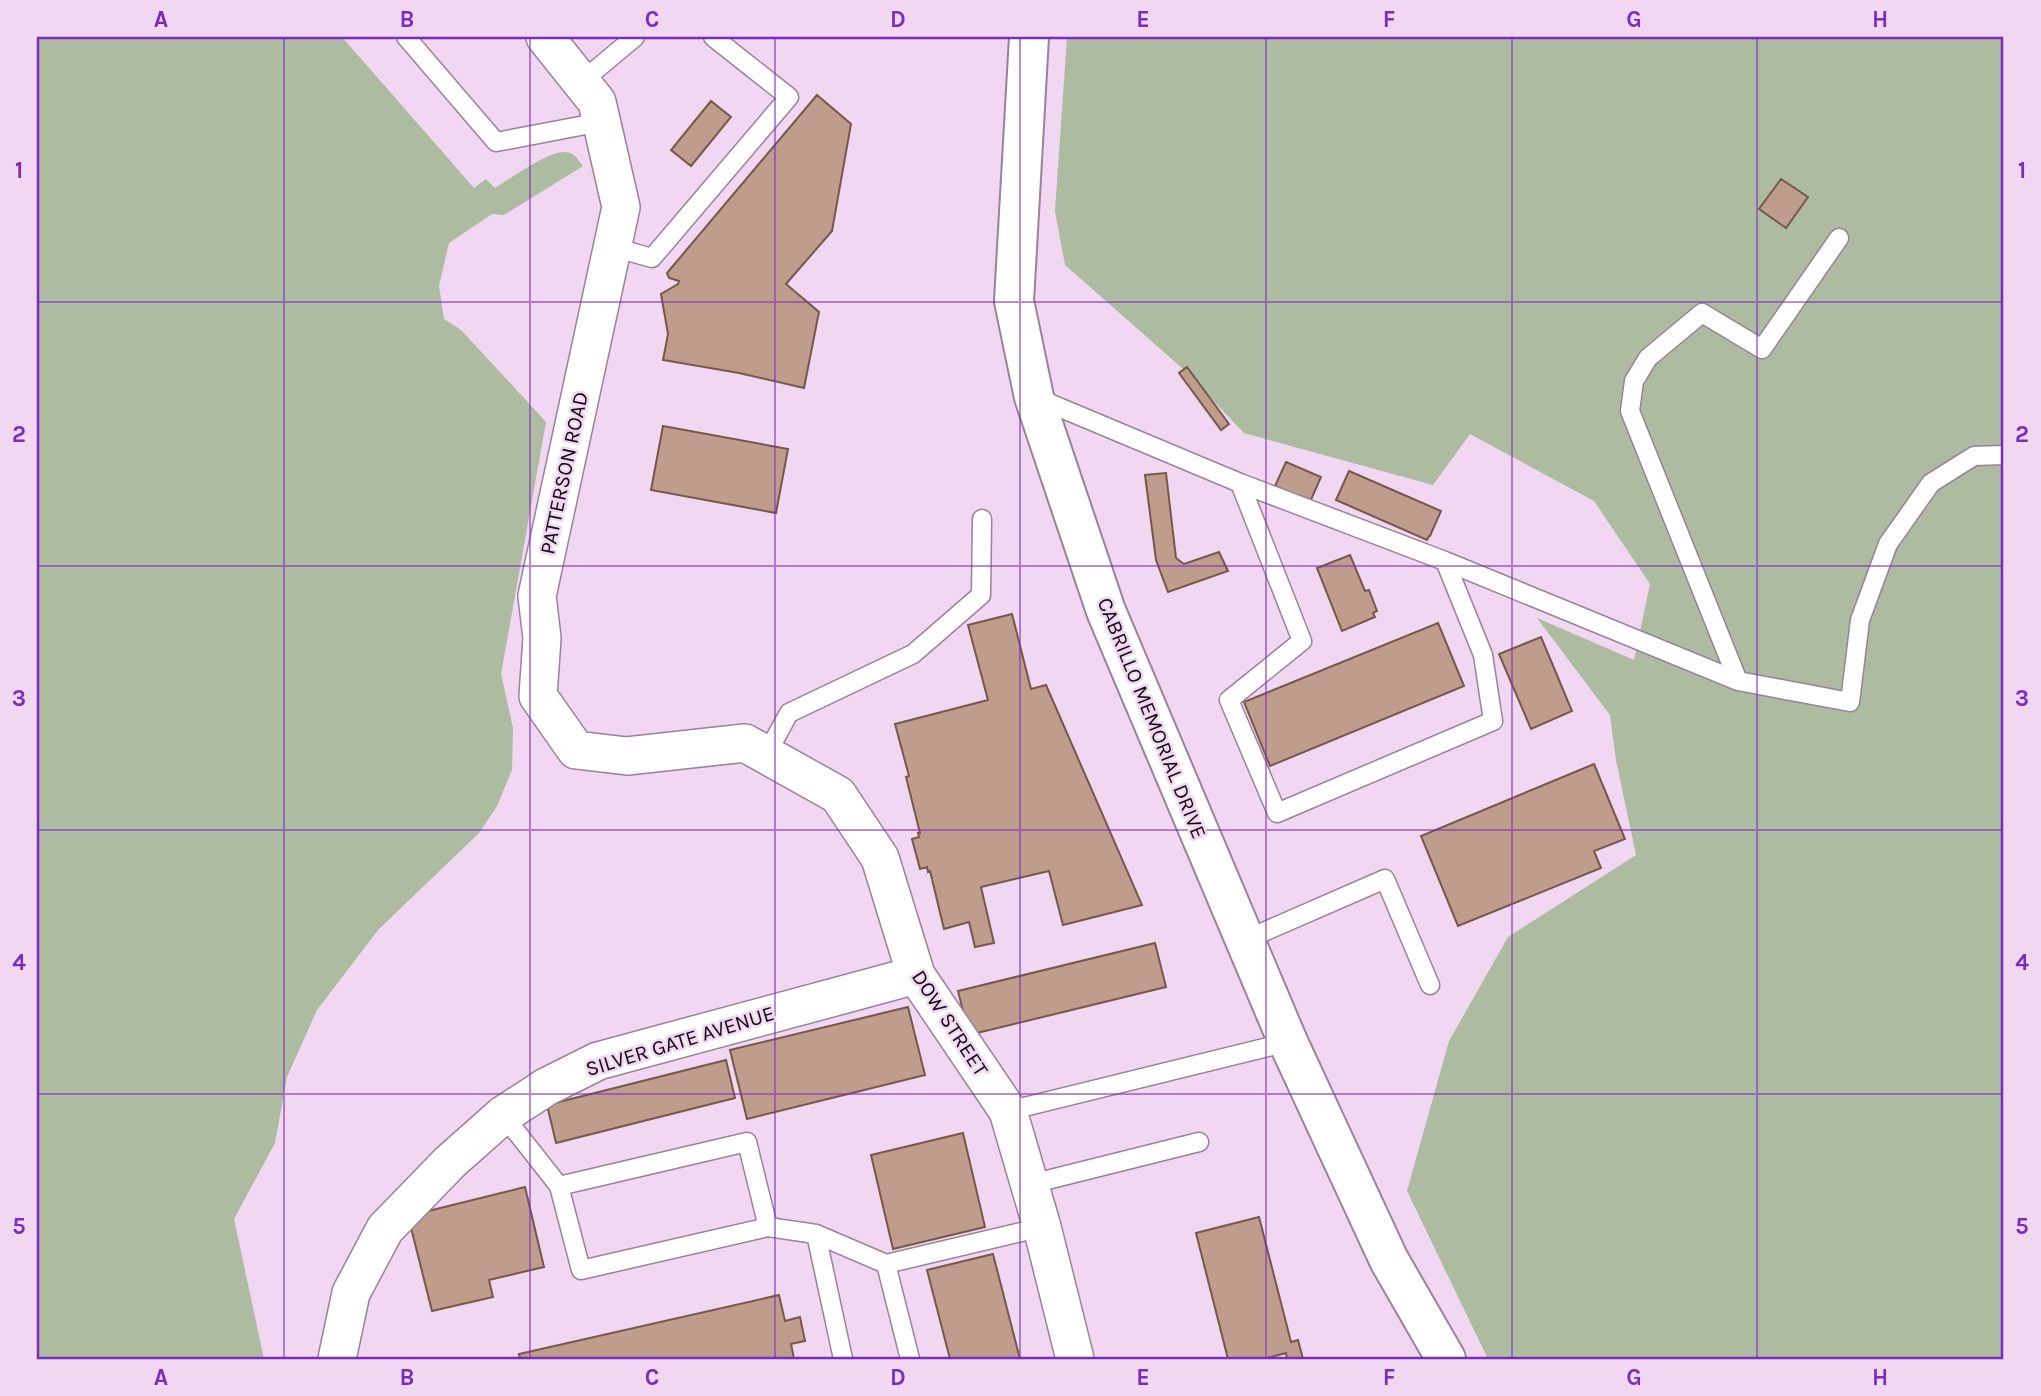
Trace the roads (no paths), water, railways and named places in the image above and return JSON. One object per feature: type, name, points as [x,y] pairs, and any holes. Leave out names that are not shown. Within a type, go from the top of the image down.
[{"type":"main road","name":"CABRILLO MEMORIAL DRIVE","points":[[1029,37],[1014,301],[1034,397],[1106,611],[1288,1042],[1389,1260],[1446,1359]]},
{"type":"street","name":"PATTERSON ROAD","points":[[545,37],[597,102],[621,207],[537,596],[542,638],[538,696],[576,750],[627,756],[756,749]]},
{"type":"street","name":"DOW STREET","points":[[756,749],[838,795],[880,858],[916,975],[1008,1111],[1031,1184],[1075,1359]]},
{"type":"street","name":"SILVER GATE AVENUE","points":[[337,1359],[351,1293],[385,1229],[450,1162],[503,1115],[545,1087],[598,1061],[916,975]]},
{"type":"lane","points":[[406,37],[496,142],[601,122]]},
{"type":"lane","points":[[581,82],[635,37]]},
{"type":"lane","points":[[613,247],[653,258],[789,97],[713,37]]},
{"type":"lane","points":[[1738,681],[1630,411],[1634,381],[1648,358],[1702,313],[1762,349],[1839,238]]},
{"type":"lane","points":[[1034,397],[1240,483],[1445,561],[1738,681],[1850,702],[1860,620],[1888,544],[1931,482],[1974,456],[2004,454]]},
{"type":"lane","points":[[1240,483],[1302,641],[1229,700],[1277,813],[1493,722],[1483,655],[1445,561]]},
{"type":"lane","points":[[756,749],[789,712],[913,654],[981,595],[982,519]]},
{"type":"lane","points":[[1245,940],[1385,879],[1430,985]]},
{"type":"lane","points":[[1008,1111],[1288,1042]]},
{"type":"lane","points":[[503,1115],[559,1186],[581,1270],[768,1227],[816,1234],[886,1264],[1042,1227]]},
{"type":"lane","points":[[559,1186],[747,1142],[768,1227]]},
{"type":"lane","points":[[1031,1184],[1199,1142]]},
{"type":"lane","points":[[816,1234],[843,1359]]},
{"type":"lane","points":[[886,1264],[910,1359]]}]
